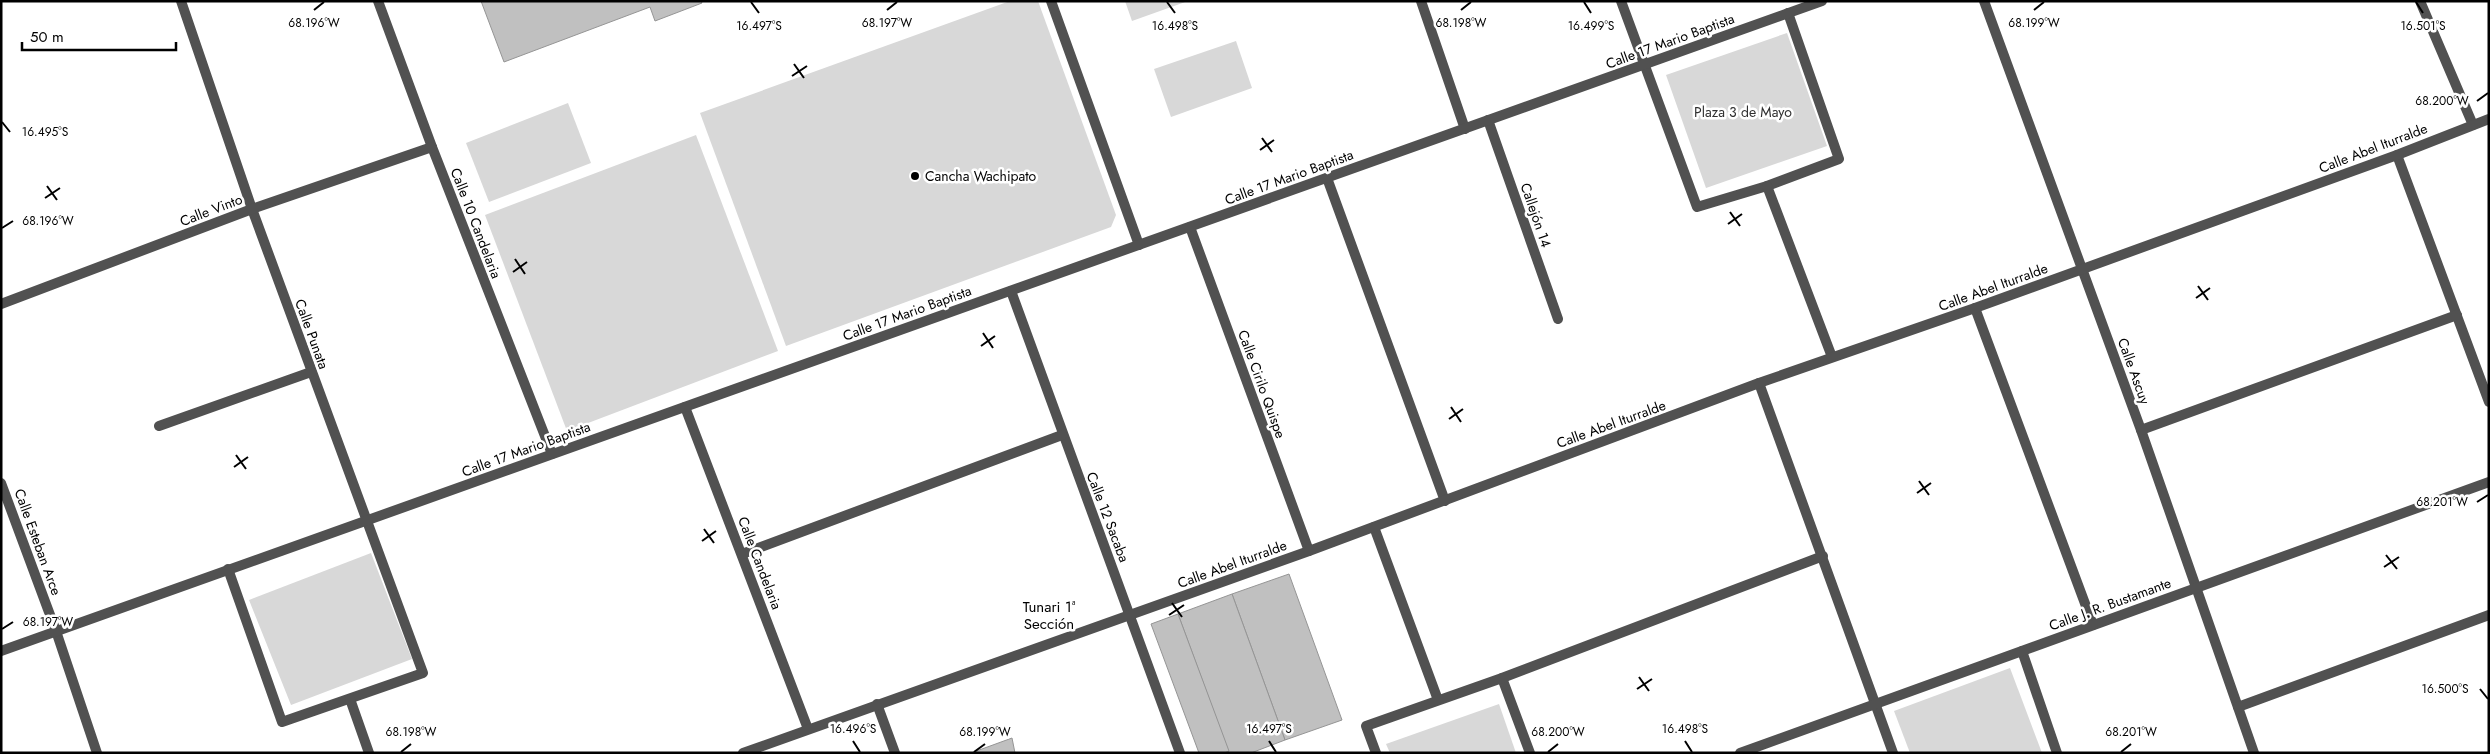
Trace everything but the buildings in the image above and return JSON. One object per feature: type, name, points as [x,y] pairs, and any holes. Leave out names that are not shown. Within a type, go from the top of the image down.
[{"type":"street","name":"Calle Punata","points":[[181,1],[252,209],[423,673],[350,699]]},
{"type":"street","name":"Calle 10 Candelaria","points":[[378,1],[432,146],[552,454]]},
{"type":"street","points":[[1051,1],[1139,245]]},
{"type":"street","points":[[1421,1],[1466,129]]},
{"type":"street","points":[[1620,1],[1697,207],[1766,186],[1839,159],[1788,14]]},
{"type":"street","name":"Calle 17 Mario Baptista","points":[[1,651],[1822,1]]},
{"type":"street","name":"Calle Ascuy","points":[[1984,1],[2198,587],[2254,753]]},
{"type":"street","points":[[2420,1],[2473,124]]},
{"type":"street","name":"Calle Abel Iturralde","points":[[743,753],[1309,551],[1760,383],[1975,308],[2397,155],[2489,119]]},
{"type":"street","name":"Callejón 14","points":[[1488,120],[1558,319]]},
{"type":"street","name":"Calle Vinto","points":[[1,304],[252,209],[432,146]]},
{"type":"street","points":[[2397,155],[2489,402]]},
{"type":"street","points":[[1327,178],[1445,501]]},
{"type":"street","points":[[1766,186],[1832,357]]},
{"type":"street","name":"Calle Cirilo Quispe","points":[[1190,227],[1309,551]]},
{"type":"street","name":"Calle 12 Sacaba","points":[[1011,291],[1062,435],[1180,753]]},
{"type":"street","points":[[1975,308],[2093,625]]},
{"type":"street","points":[[2141,430],[2458,315]]},
{"type":"street","points":[[159,426],[311,372]]},
{"type":"street","points":[[1760,383],[1894,753]]},
{"type":"street","name":"Calle Candelaria","points":[[684,407],[808,730]]},
{"type":"street","points":[[742,554],[1062,435]]},
{"type":"street","name":"Calle Esteban Arce","points":[[1,482],[56,631],[97,753]]},
{"type":"street","name":"Calle J. R. Bustamante","points":[[1740,753],[2489,482]]},
{"type":"street","points":[[1374,527],[1438,700]]},
{"type":"street","points":[[1376,753],[1366,726],[1502,678],[1823,556]]},
{"type":"street","points":[[228,569],[282,722],[350,699],[369,753]]},
{"type":"street","points":[[2238,707],[2489,615]]},
{"type":"street","points":[[2022,651],[2057,753]]},
{"type":"street","points":[[1502,678],[1530,753]]},
{"type":"street","points":[[877,704],[895,753]]},
{"type":"green space","name":"Cancha Wachipato","points":[[1010,1],[1038,1],[1116,215],[1111,227],[786,346],[700,113]]},
{"type":"green space","points":[[1125,1],[1188,1],[1132,21]]},
{"type":"green space","name":"Plaza 3 de Mayo","points":[[1787,33],[1827,146],[1706,188],[1666,75]]},
{"type":"green space","points":[[1236,41],[1252,88],[1171,117],[1154,69]]},
{"type":"green space","points":[[568,103],[591,163],[489,202],[466,143]]},
{"type":"green space","points":[[696,135],[778,351],[567,431],[485,215]]},
{"type":"green space","points":[[371,553],[412,659],[291,705],[249,600]]},
{"type":"green space","points":[[2010,668],[2042,753],[1910,753],[1894,711]]},
{"type":"green space","points":[[1499,704],[1516,753],[1390,753],[1386,744]]},
{"type":"place","name":"Cancha Wachipato","points":[[915,176]]},
{"type":"district","name":"Tunari 1ª Sección","points":[[1049,616]]}]
